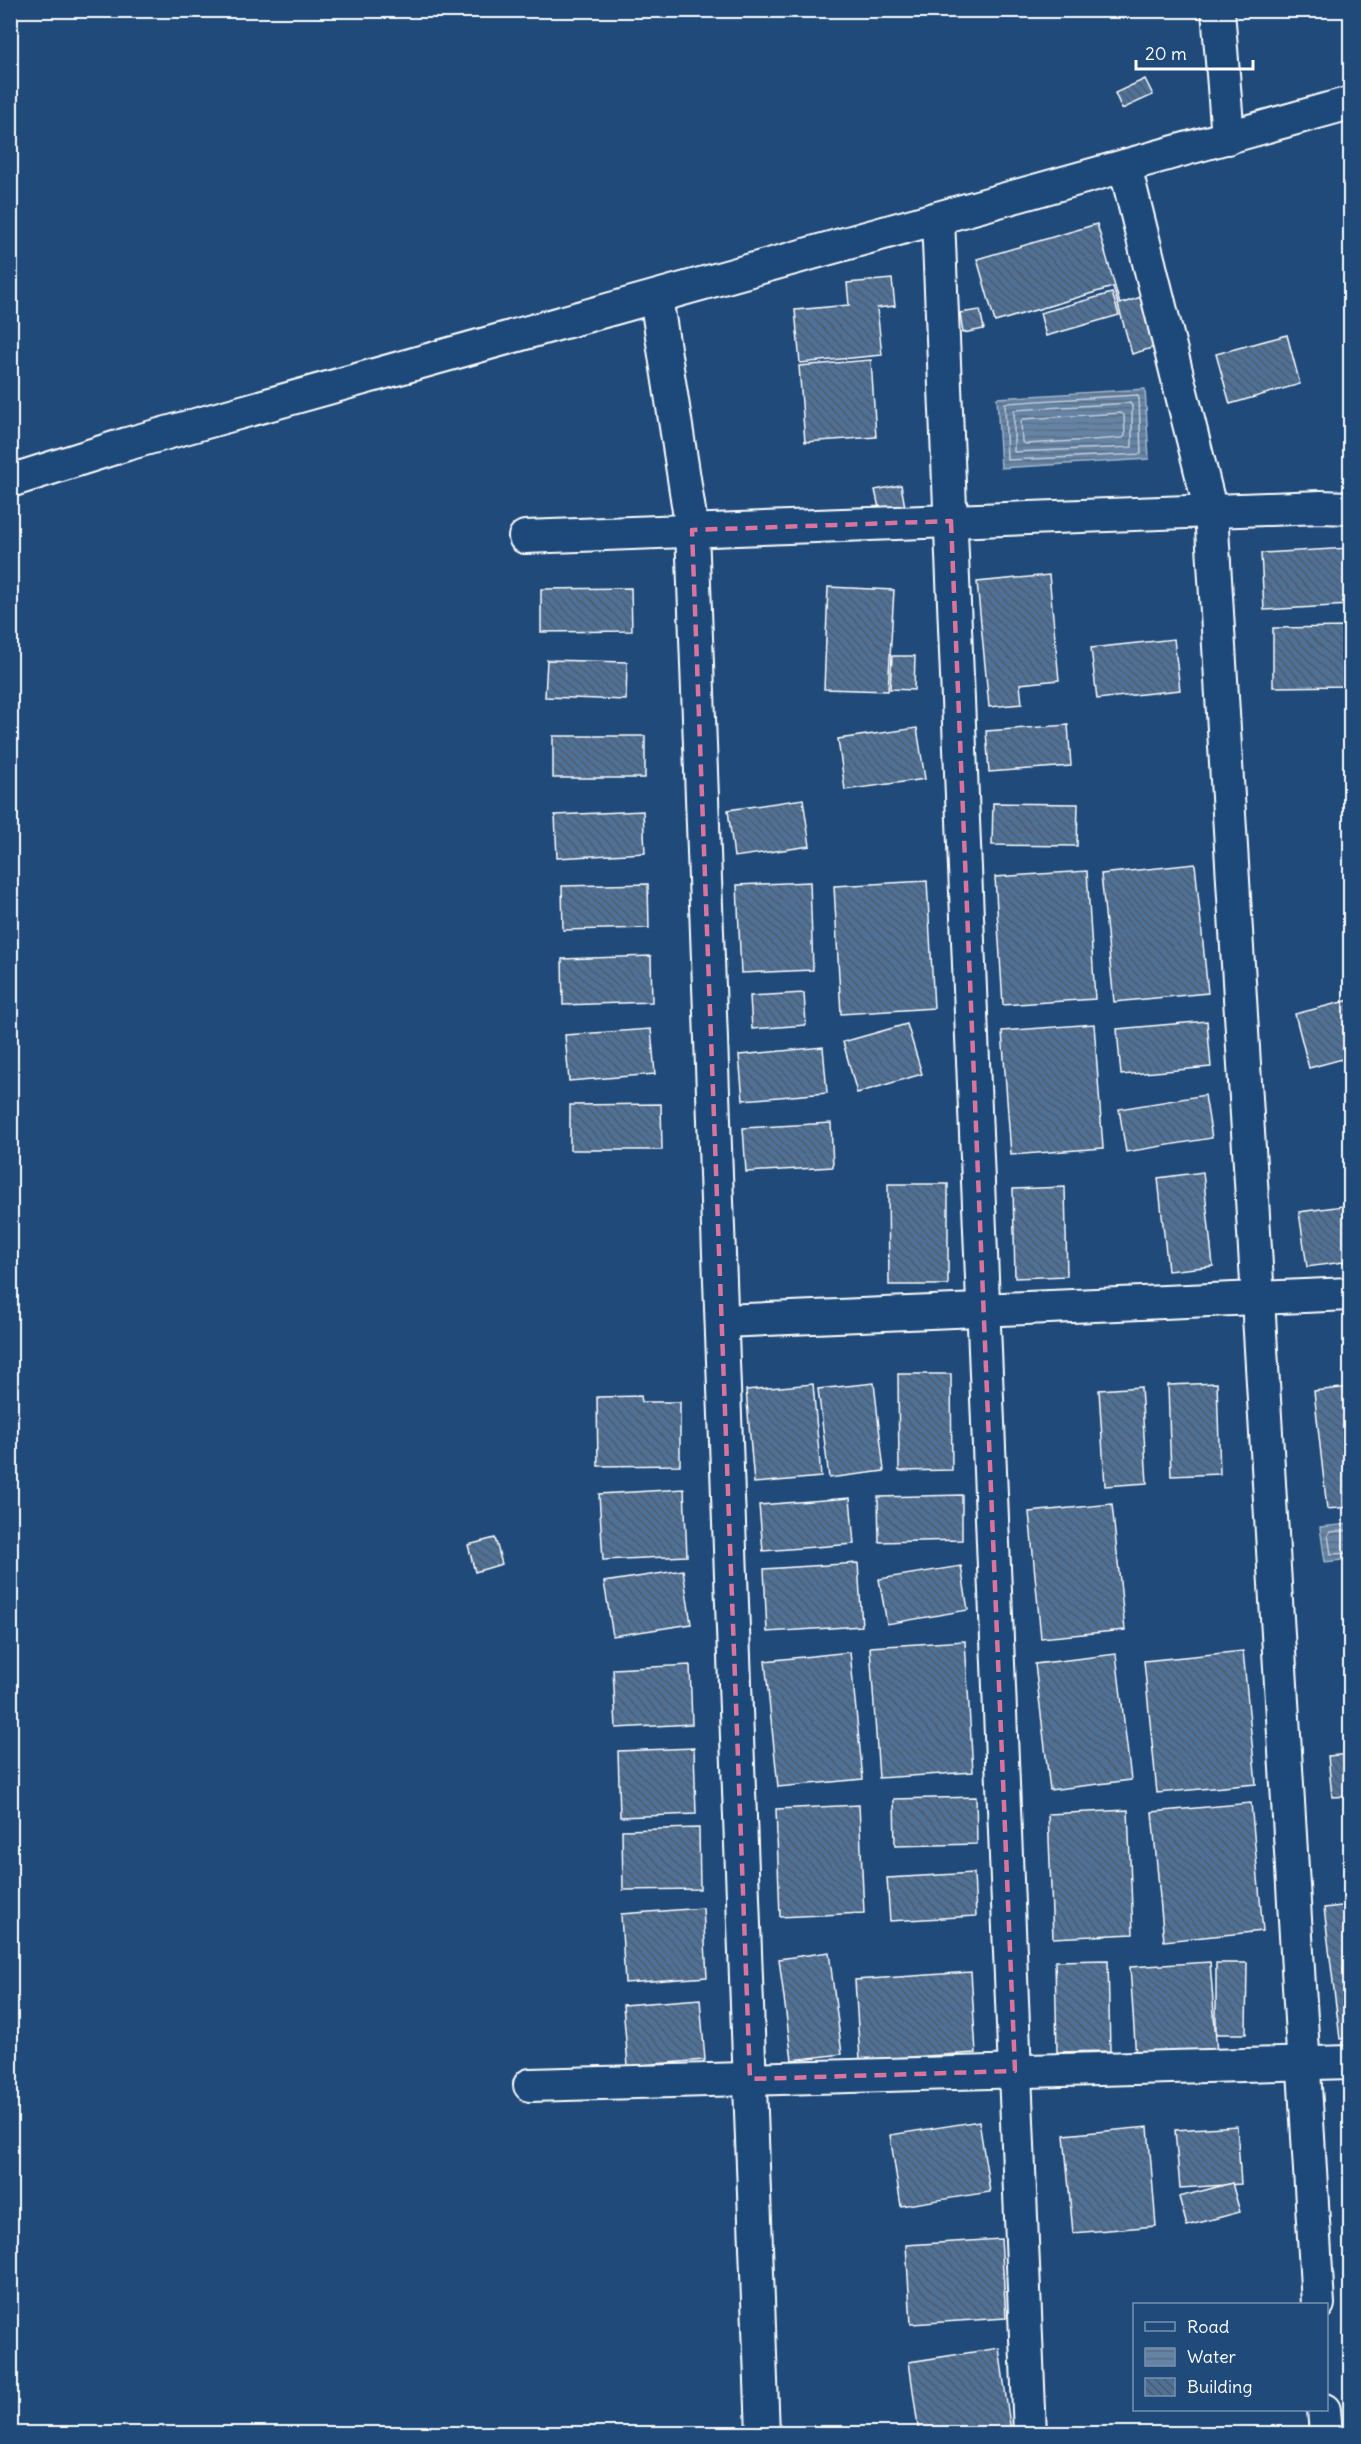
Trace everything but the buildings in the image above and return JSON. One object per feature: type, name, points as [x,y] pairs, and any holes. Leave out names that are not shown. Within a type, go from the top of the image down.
[{"type":"street","points":[[1218,10],[1228,138]]},
{"type":"street","points":[[10,482],[127,444],[1350,103]]},
{"type":"street","points":[[1125,166],[1212,512],[1318,2303]]},
{"type":"street","points":[[938,218],[1030,2433]]},
{"type":"street","points":[[656,297],[692,530],[763,2433]]},
{"type":"street","points":[[525,537],[1350,508]]},
{"type":"street","points":[[722,1321],[1350,1294]]},
{"type":"street","points":[[530,2085],[1350,2062]]},
{"type":"street","points":[[1324,2411],[1326,2433]]},
{"type":"highlighted area","points":[[951,521],[1015,2071],[750,2079],[692,530]]},
{"type":"water","points":[[1145,389],[1149,459],[1001,468],[997,398]]},
{"type":"water","points":[[1350,1524],[1350,1559],[1325,1562],[1320,1527]]}]
